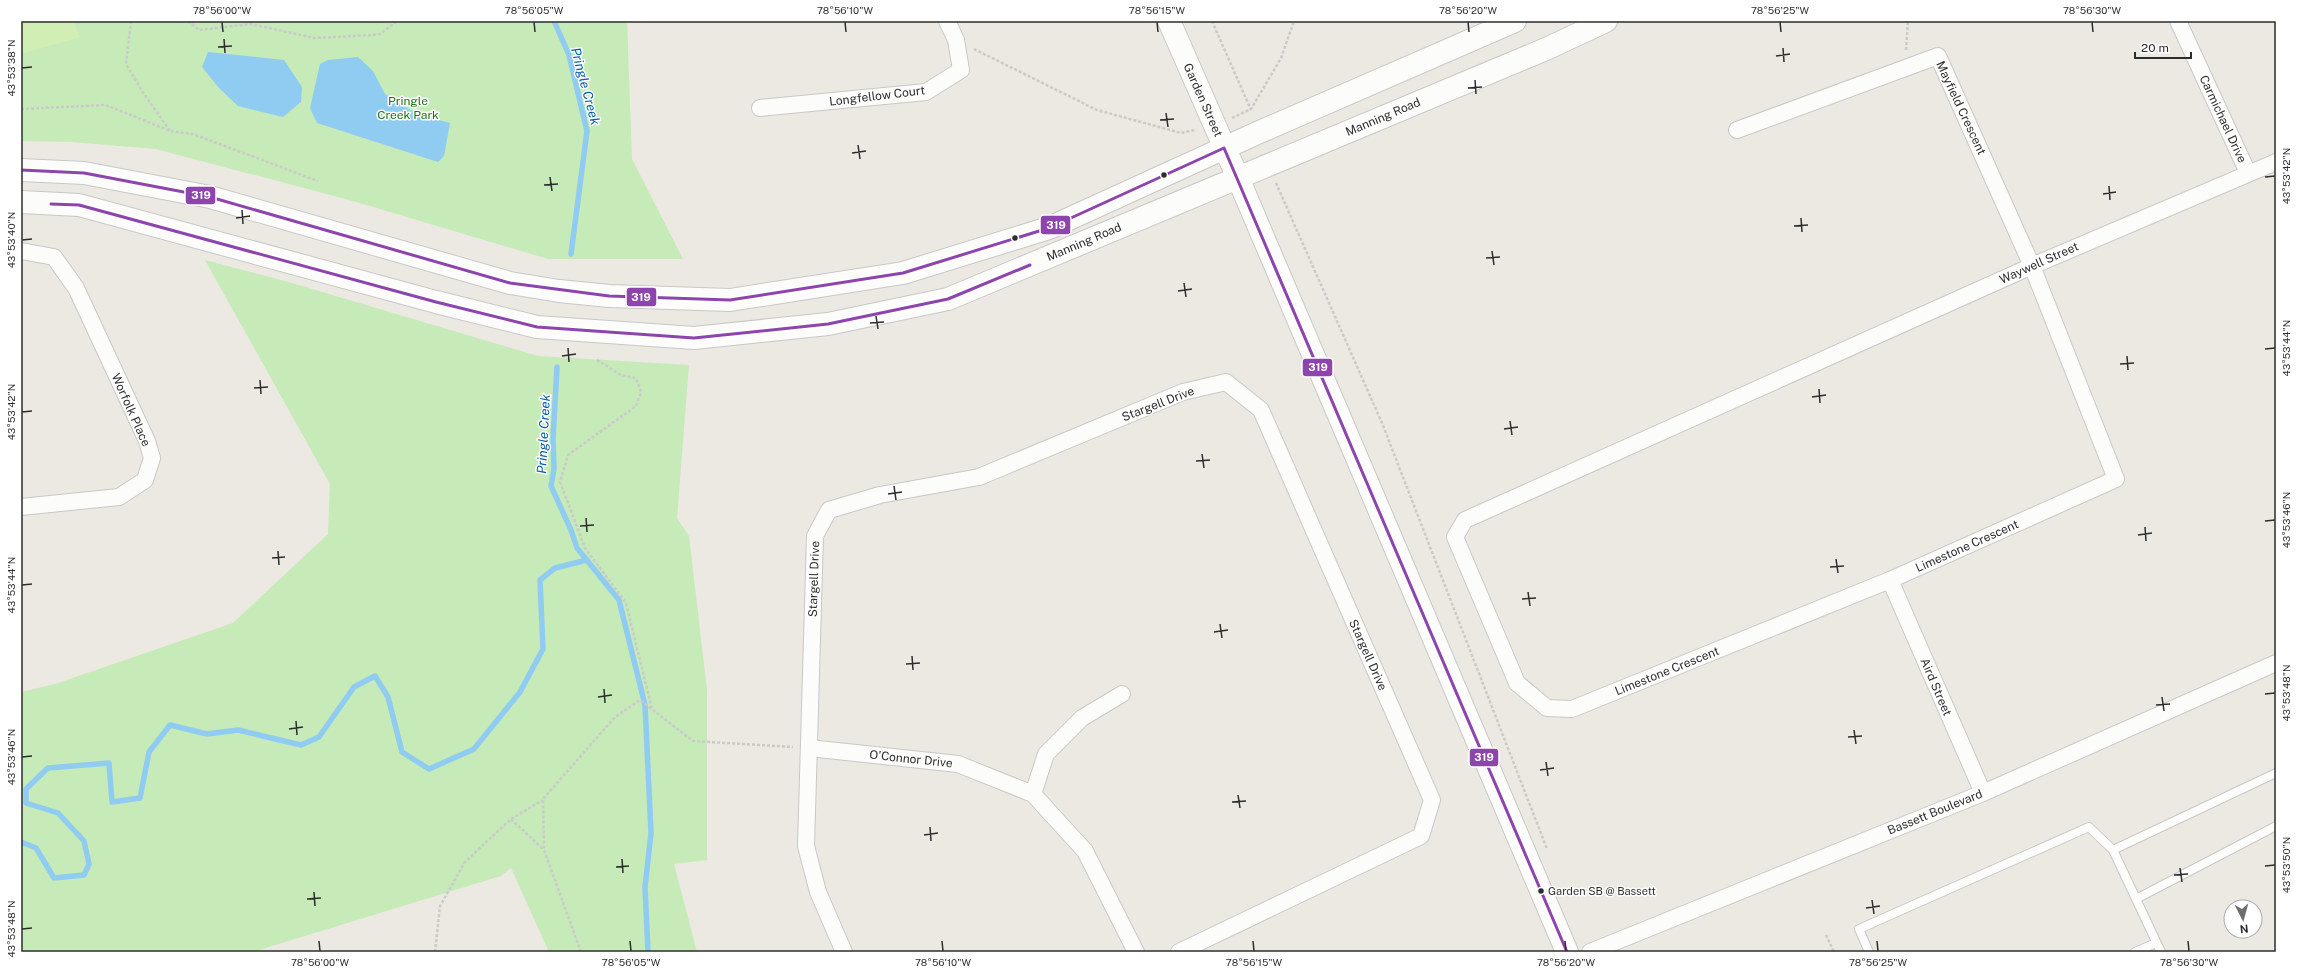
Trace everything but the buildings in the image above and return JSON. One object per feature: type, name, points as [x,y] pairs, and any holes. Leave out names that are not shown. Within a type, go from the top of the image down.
[{"type":"main road","name":"Garden Street","points":[[1168,21],[1238,178],[1567,952]]},
{"type":"main road","points":[[21,170],[84,172],[210,197],[517,284],[559,291],[609,296],[730,300],[903,274],[1049,228],[1255,134],[1515,21]]},
{"type":"main road","name":"Manning Road","points":[[21,202],[79,205],[436,302],[538,327],[694,338],[828,324],[948,299],[1546,49],[1606,21]]},
{"type":"street","name":"Longfellow Court","points":[[760,108],[926,92],[961,70],[956,40],[947,21]]},
{"type":"street","name":"Carmichael Drive","points":[[2178,21],[2248,173]]},
{"type":"street","name":"Mayfield Crescent","points":[[1737,130],[1938,56],[2032,266]]},
{"type":"street","name":"Waywell Street","points":[[1804,368],[2032,266],[2276,162]]},
{"type":"street","name":"Worfolk Place","points":[[21,251],[54,257],[76,288],[147,441],[152,458],[145,480],[119,496],[21,507]]},
{"type":"street","name":"Limestone Crescent","points":[[1804,368],[1465,520],[1455,538],[1517,683],[1547,708],[1572,709],[1890,580],[2116,479],[2032,266]]},
{"type":"street","name":"Stargell Drive","points":[[844,952],[818,892],[806,846],[815,536],[829,510],[880,495],[979,477],[1183,392],[1226,382],[1261,410],[1432,800],[1421,836],[1179,952]]},
{"type":"street","name":"Aird Street","points":[[1890,580],[1983,793]]},
{"type":"street","name":"Bassett Boulevard","points":[[1590,952],[1983,793],[2276,663]]},
{"type":"street","points":[[1033,794],[1046,754],[1082,718],[1122,694]]},
{"type":"street","name":"O'Connor Drive","points":[[809,748],[958,764],[1033,794],[1085,851],[1136,952]]},
{"type":"lane","points":[[2113,850],[2276,773]]},
{"type":"lane","points":[[2136,899],[2276,826]]},
{"type":"lane","points":[[1869,952],[1859,929],[2089,827],[2113,850],[2161,952]]},
{"type":"lane","points":[[2135,952],[2156,943]]},
{"type":"path","points":[[131,21],[126,64],[142,91],[170,131]]},
{"type":"path","points":[[188,21],[199,30],[250,24],[315,38],[380,34],[397,21]]},
{"type":"path","points":[[1212,21],[1251,109],[1255,134]]},
{"type":"path","points":[[956,40],[1097,110],[1182,133],[1214,127],[1251,109],[1281,58],[1294,21]]},
{"type":"path","points":[[1904,68],[1908,21]]},
{"type":"path","points":[[21,109],[106,105],[170,131],[193,134],[318,182]]},
{"type":"path","points":[[1268,165],[1382,423],[1549,854]]},
{"type":"path","points":[[597,360],[621,375],[636,378],[641,392],[636,406],[568,455],[560,482],[585,548],[626,603],[652,709]]},
{"type":"path","points":[[436,952],[440,906],[465,862],[510,820],[543,799],[616,717],[640,700],[693,741],[809,748]]},
{"type":"path","points":[[543,799],[544,850],[581,952]]},
{"type":"path","points":[[510,820],[544,850]]},
{"type":"path","points":[[1826,935],[1834,952]]},
{"type":"green space","name":"Pringle Creek Park","points":[[21,21],[627,21],[632,159],[683,259],[548,259],[353,201],[156,149],[71,142],[21,141]]},
{"type":"green space","points":[[21,21],[74,21],[80,37],[21,54]]},
{"type":"green space","points":[[205,260],[292,283],[538,356],[689,365],[677,518],[689,536],[707,690],[707,860],[674,864],[697,952],[549,952],[511,868],[501,876],[252,952],[21,952],[21,692],[55,684],[233,623],[328,534],[330,484]]},
{"type":"water","points":[[208,52],[284,60],[302,87],[301,102],[283,117],[238,106],[219,88],[202,67]]},
{"type":"water","points":[[358,57],[373,71],[385,94],[415,113],[450,123],[444,156],[438,162],[317,123],[310,108],[320,64],[328,60]]},
{"type":"waterway","name":"Pringle Creek","points":[[554,21],[569,55],[587,131],[571,254]]},
{"type":"waterway","points":[[557,367],[553,439],[554,469],[551,486],[571,530],[577,548],[619,600],[645,705],[651,833],[645,887],[648,952]]},
{"type":"waterway","name":"Pringle Creek","points":[[21,842],[36,848],[54,878],[84,875],[89,864],[84,841],[58,813],[26,803],[26,789],[48,768],[109,763],[112,802],[140,798],[149,752],[170,725],[207,734],[238,730],[301,745],[319,737],[354,687],[375,676],[388,697],[402,752],[429,769],[474,749],[520,692],[543,649],[540,580],[555,568],[587,560]]},
{"type":"transit line","name":"319","points":[[21,170],[84,173],[210,197],[510,283],[609,296],[730,300],[903,273],[1049,228],[1224,148],[1567,952]]},
{"type":"transit line","name":"319","points":[[51,204],[79,205],[436,302],[537,327],[694,338],[828,324],[948,299],[1030,265]]},
{"type":"place","name":"Garden SB @ Bassett","points":[[1541,891]]}]
